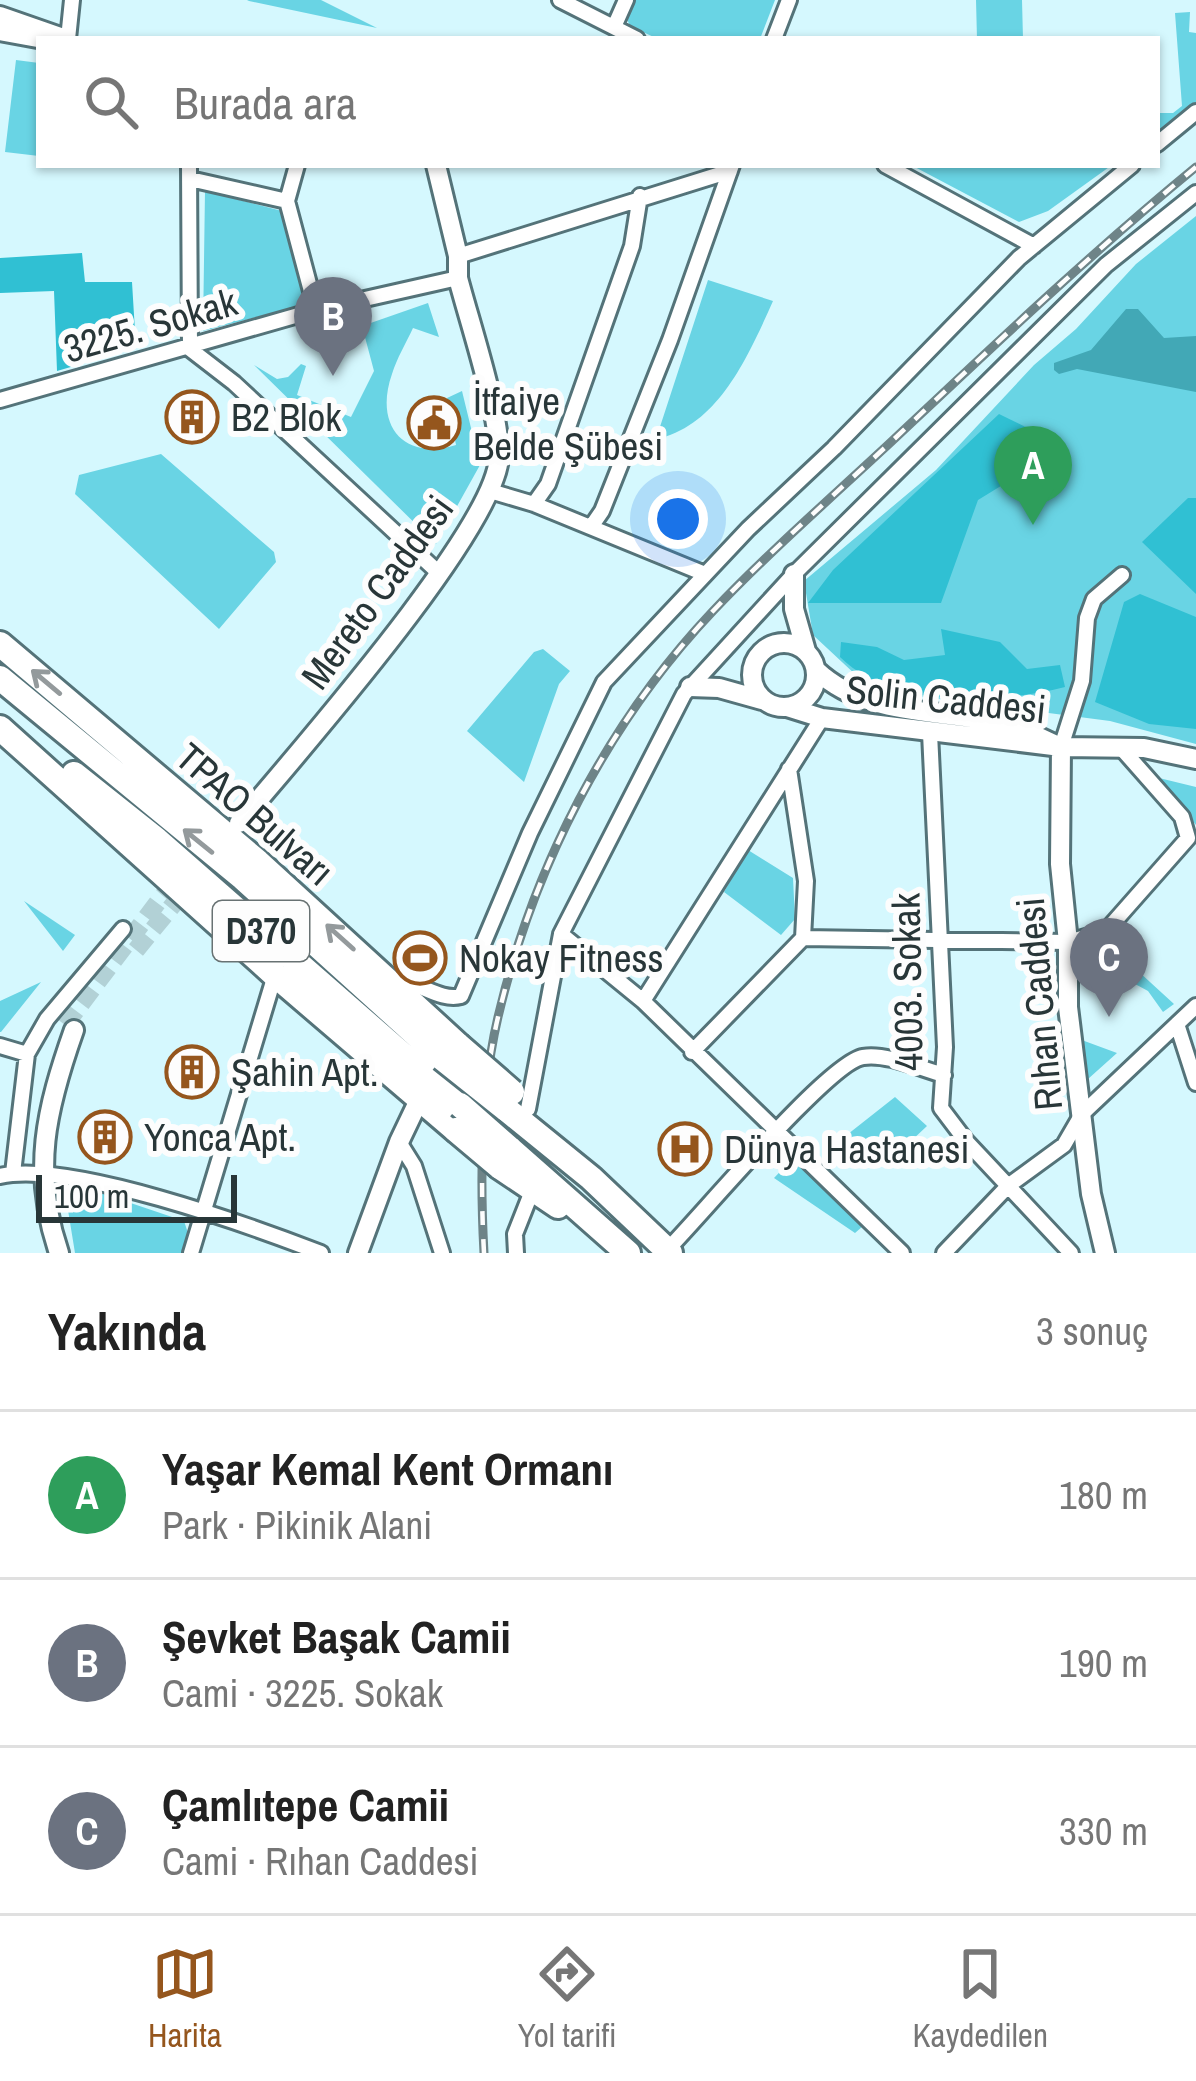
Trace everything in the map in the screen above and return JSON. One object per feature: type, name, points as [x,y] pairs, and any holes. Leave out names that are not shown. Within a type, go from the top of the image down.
[{"type":"highway","name":"TPAO Bulvarı","points":[[0,644],[258,862],[387,980],[450,1051]]},
{"type":"highway","name":"D370","points":[[0,678],[525,1111],[669,1252]]},
{"type":"highway","name":"D370","points":[[0,709],[173,855],[458,1118],[612,1248]]},
{"type":"highway","points":[[5,734],[274,975],[420,1098],[458,1118]]},
{"type":"highway","points":[[450,1051],[525,1111]]},
{"type":"highway","points":[[504,1157],[532,1191],[612,1248]]},
{"type":"street","points":[[67,36],[72,0]]},
{"type":"street","points":[[560,0],[631,36]]},
{"type":"street","points":[[614,27],[626,0]]},
{"type":"street","points":[[775,36],[789,0]]},
{"type":"street","points":[[0,16],[58,36]]},
{"type":"street","points":[[0,31],[36,38]]},
{"type":"street","points":[[1160,142],[1196,112]]},
{"type":"street","points":[[296,168],[286,201],[316,310]]},
{"type":"street","name":"Mereto Caddesi","points":[[235,820],[440,574],[490,491],[499,460],[495,424],[458,278],[458,256],[437,168]]},
{"type":"street","points":[[458,256],[731,168]]},
{"type":"street","points":[[591,527],[602,511],[657,374],[731,168]]},
{"type":"street","points":[[891,168],[1034,246]]},
{"type":"street","points":[[387,980],[402,979],[450,999],[461,996],[530,833],[604,682],[705,574],[1034,246],[1128,168]]},
{"type":"street","points":[[286,201],[189,172],[190,350],[233,383],[440,574]]},
{"type":"street","points":[[525,1111],[561,934],[690,687],[794,574],[1106,266],[1196,193]]},
{"type":"street","points":[[534,503],[548,484],[624,267],[640,196]]},
{"type":"street","name":"3225. Sokak","points":[[0,400],[190,350],[316,310],[458,278]]},
{"type":"street","points":[[490,491],[534,503],[705,574]]},
{"type":"street","points":[[690,687],[744,692],[787,707],[806,698],[812,690],[811,661],[794,609],[794,574]]},
{"type":"street","points":[[1122,575],[1094,599],[1087,618],[1082,681],[1061,747],[1144,748],[1196,759]]},
{"type":"street","points":[[767,702],[754,685],[759,655],[776,644],[797,646],[811,661]]},
{"type":"street","name":"Solin Caddesi","points":[[811,661],[836,689],[860,698],[1011,725],[1061,747]]},
{"type":"street","name":"Solin Caddesi","points":[[787,707],[823,718],[1061,747]]},
{"type":"street","points":[[643,1001],[823,718]]},
{"type":"street","name":"4003. Sokak","points":[[930,733],[941,940],[941,1108],[1071,1253]]},
{"type":"street","name":"Rıhan Caddesi","points":[[1061,747],[1060,864],[1068,1007],[1091,1194],[1105,1253]]},
{"type":"street","points":[[803,938],[1068,943],[1106,931],[1188,838],[1181,817],[1122,749]]},
{"type":"street","points":[[692,1052],[803,938],[806,880],[789,769]]},
{"type":"street","points":[[59,1253],[43,1200],[23,1173],[27,1054],[47,1018],[123,929]]},
{"type":"street","points":[[561,934],[643,1001],[902,1253]]},
{"type":"street","points":[[191,1253],[274,975]]},
{"type":"street","points":[[944,1253],[1008,1186],[1064,1145],[1082,1114],[1196,1006]]},
{"type":"street","points":[[1177,1024],[1196,1083]]},
{"type":"street","points":[[23,1173],[40,1096],[69,1027]]},
{"type":"street","points":[[0,1046],[27,1054]]},
{"type":"street","points":[[669,1252],[778,1130],[853,1059],[869,1055],[944,1075]]},
{"type":"street","points":[[358,1253],[420,1098]]},
{"type":"street","points":[[399,1142],[413,1166],[442,1253]]},
{"type":"street","points":[[23,1173],[75,1177],[202,1212],[321,1253]]},
{"type":"street","points":[[515,1253],[515,1234],[532,1191]]},
{"type":"shaded area","points":[[321,0],[377,28],[249,1]]},
{"type":"shaded area","points":[[634,0],[775,0],[761,36],[652,36],[630,26],[626,17]]},
{"type":"shaded area","points":[[976,0],[1022,0],[1023,36],[977,36]]},
{"type":"shaded area","points":[[1190,12],[1189,32],[1196,33],[1196,102],[1160,130],[1160,113],[1173,113],[1182,106],[1175,13]]},
{"type":"shaded area","points":[[16,60],[36,63],[36,156],[5,152]]},
{"type":"shaded area","points":[[917,168],[1108,168],[1048,211],[1019,222]]},
{"type":"shaded area","points":[[205,191],[282,211],[310,303],[203,331]]},
{"type":"shaded area","points":[[1196,216],[1196,744],[1110,721],[872,690],[813,635],[804,581],[936,470],[1136,264]]},
{"type":"shaded area","points":[[82,253],[85,282],[132,282],[136,348],[57,371],[54,291],[0,293],[0,258]]},
{"type":"shaded area","points":[[708,280],[773,301],[742,365],[714,404],[678,432],[656,439]]},
{"type":"shaded area","points":[[428,303],[439,337],[413,328],[387,392],[390,423],[397,435],[421,448],[456,445],[447,398],[462,391],[480,465],[436,544],[254,365],[277,379],[288,377],[301,364],[306,366],[297,395],[351,417],[374,371],[362,326]]},
{"type":"shaded area","points":[[1126,309],[1138,309],[1164,338],[1196,336],[1196,392],[1077,369],[1059,374],[1054,370],[1054,363],[1091,350]]},
{"type":"shaded area","points":[[999,414],[1055,437],[1056,452],[978,500],[941,603],[808,603],[833,570]]},
{"type":"shaded area","points":[[161,454],[274,552],[276,562],[219,629],[75,494],[79,475]]},
{"type":"shaded area","points":[[1188,498],[1196,498],[1196,594],[1142,542]]},
{"type":"shaded area","points":[[1140,594],[1196,617],[1196,729],[1149,724],[1095,702],[1124,602]]},
{"type":"shaded area","points":[[941,629],[1000,642],[1027,669],[1060,665],[1065,687],[979,699],[917,694],[862,674],[840,657],[841,642],[877,647],[904,660],[945,655]]},
{"type":"shaded area","points":[[543,649],[570,671],[559,684],[524,782],[467,731],[534,652]]},
{"type":"shaded area","points":[[1155,777],[1196,787],[1196,825]]},
{"type":"shaded area","points":[[748,850],[793,878],[795,919],[781,935],[724,892]]},
{"type":"shaded area","points":[[24,901],[75,935],[63,951]]},
{"type":"shaded area","points":[[1103,939],[1174,1004],[1163,1012],[1148,991],[1111,971],[1103,983],[1079,973]]},
{"type":"shaded area","points":[[41,982],[1,1032],[0,1032],[0,1001]]},
{"type":"shaded area","points":[[1079,1039],[1117,1053],[1088,1079],[1082,1079]]},
{"type":"shaded area","points":[[895,1097],[927,1126],[892,1159],[843,1138]]},
{"type":"shaded area","points":[[795,1156],[863,1226],[855,1233],[774,1178]]},
{"type":"shaded area","points":[[95,1191],[184,1221],[188,1233],[182,1253],[75,1253],[67,1204]]},
{"type":"tunnel","points":[[65,1025],[161,898],[231,817]]},
{"type":"tunnel","points":[[136,950],[191,883]]},
{"type":"railway","points":[[484,1253],[483,1135],[498,1017],[531,906],[608,749],[675,654],[756,567],[1041,302],[1196,167]]},
{"type":"place","name":"Şevket Başak Camii","points":[[333,376]]},
{"type":"place","name":"B2 Blok","points":[[192,417]]},
{"type":"place","name":"İtfaiye Belde Şübesi","points":[[434,423]]},
{"type":"place","name":"Yaşar Kemal Kent Ormanı","points":[[1033,525]]},
{"type":"place","name":"Nokay Fitness","points":[[420,958]]},
{"type":"place","name":"Çamlıtepe Camii","points":[[1109,1017]]},
{"type":"place","name":"Şahin Apt.","points":[[192,1072]]},
{"type":"place","name":"Yonca Apt.","points":[[105,1137]]},
{"type":"place","name":"Dünya Hastanesi","points":[[685,1149]]}]
